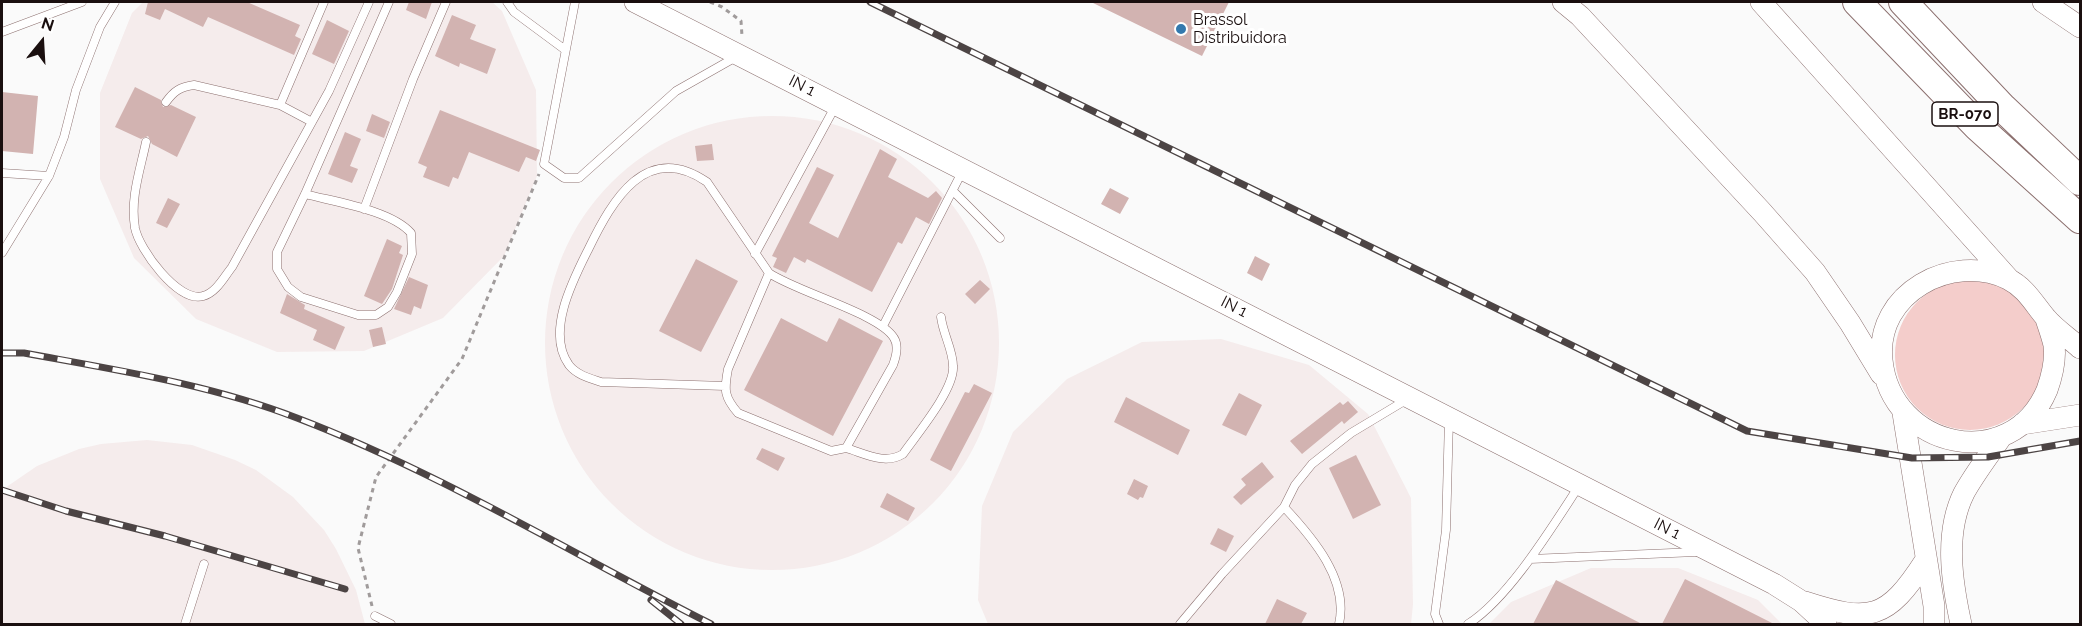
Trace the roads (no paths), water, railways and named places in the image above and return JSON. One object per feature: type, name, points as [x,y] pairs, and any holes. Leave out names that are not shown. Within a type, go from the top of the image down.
[{"type":"highway","name":"BR-070","points":[[1857,2],[1977,126],[2080,219]]},
{"type":"highway","name":"BR-070","points":[[1903,2],[2003,108],[2080,181]]},
{"type":"main road","name":"IN 1","points":[[635,2],[1708,551],[1802,601],[1826,624]]},
{"type":"main road","points":[[1563,2],[1580,16],[1699,143],[1815,272],[1850,323],[1884,379],[1891,397],[1903,413],[1924,430],[1949,440],[1976,442],[2002,436],[2022,424],[2041,402],[2052,376],[2054,347],[2046,319]]},
{"type":"main road","points":[[1761,2],[2009,280],[2031,296],[2046,319],[2080,348]]},
{"type":"main road","points":[[2043,2],[2080,27]]},
{"type":"main road","points":[[1884,379],[1881,350],[1887,322],[1903,298],[1918,286],[1926,280],[1953,270],[1982,270],[2009,280]]},
{"type":"main road","points":[[1903,413],[1934,606],[1934,624]]},
{"type":"main road","points":[[2022,424],[2080,415]]},
{"type":"main road","points":[[1961,624],[1951,563],[1958,511],[1964,494],[2002,436]]},
{"type":"main road","points":[[1802,601],[1844,614],[1863,615],[1890,606],[1903,594],[1925,561]]},
{"type":"lane","points":[[2,32],[82,2]]},
{"type":"lane","points":[[2,253],[49,177],[80,79],[100,27],[115,2]]},
{"type":"lane","points":[[280,105],[324,2]]},
{"type":"lane","points":[[146,142],[133,202],[136,231],[155,265],[171,284],[186,294],[201,297],[212,292],[232,267],[342,67],[369,2]]},
{"type":"lane","points":[[305,194],[364,209],[404,225],[411,233],[412,254],[397,292],[388,307],[376,315],[358,315],[301,297],[288,287],[277,269],[277,252],[305,194],[389,2]]},
{"type":"lane","points":[[364,209],[413,79],[446,2]]},
{"type":"lane","points":[[507,2],[514,12],[564,49]]},
{"type":"lane","points":[[575,2],[564,49],[544,164],[564,178],[579,178],[676,91],[740,55]]},
{"type":"lane","points":[[166,102],[173,92],[182,87],[194,85],[280,105],[312,122]]},
{"type":"lane","points":[[755,254],[837,104]]},
{"type":"lane","points":[[725,386],[601,382],[582,376],[569,364],[562,346],[561,324],[569,290],[607,211],[621,192],[639,177],[659,170],[678,168],[695,174],[707,182],[769,273],[784,283],[883,326],[895,339],[897,352],[893,365],[846,448]]},
{"type":"lane","points":[[883,326],[964,169]]},
{"type":"lane","points":[[2,173],[49,177]]},
{"type":"lane","points":[[953,191],[1000,238]]},
{"type":"lane","points":[[769,273],[728,369],[725,386],[727,401],[738,413],[831,451],[846,448],[885,460],[894,460],[903,454],[949,385],[954,367],[943,335],[941,317]]},
{"type":"lane","points":[[1180,624],[1284,507],[1295,485],[1312,464],[1351,433],[1409,398]]},
{"type":"lane","points":[[1439,624],[1435,614],[1446,530],[1449,418]]},
{"type":"lane","points":[[1468,624],[1484,612],[1530,559],[1580,485]]},
{"type":"lane","points":[[1284,507],[1312,540],[1337,583],[1341,599],[1339,624]]},
{"type":"lane","points":[[1530,559],[1708,551]]},
{"type":"lane","points":[[185,624],[204,564]]},
{"type":"lane","points":[[376,620],[391,624]]},
{"type":"railway","points":[[870,2],[1747,431],[1912,458],[1988,457],[2080,441]]},
{"type":"railway","points":[[2,353],[24,353],[162,379],[230,396],[297,418],[351,440],[455,489],[711,624]]},
{"type":"railway","points":[[2,490],[66,511],[165,536],[345,589]]},
{"type":"railway","points":[[651,600],[681,624]]},
{"type":"place","name":"Brassol Distribuidora","points":[[1181,29]]}]
